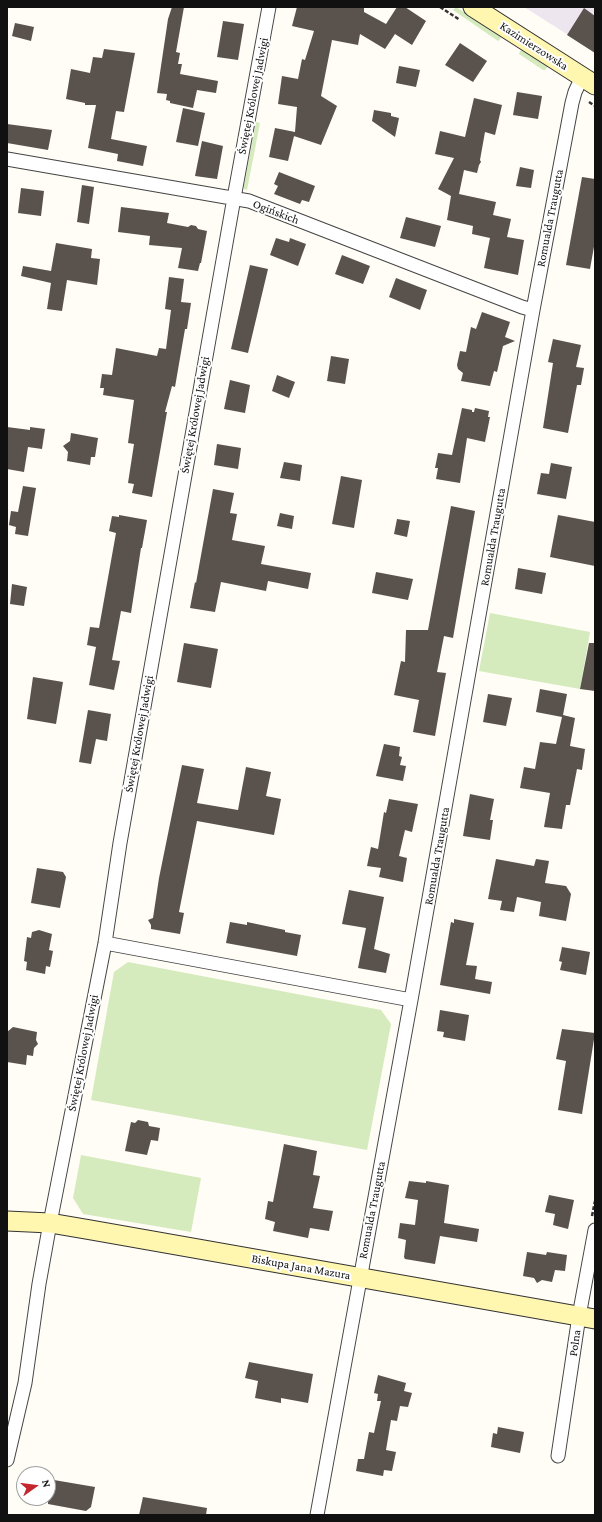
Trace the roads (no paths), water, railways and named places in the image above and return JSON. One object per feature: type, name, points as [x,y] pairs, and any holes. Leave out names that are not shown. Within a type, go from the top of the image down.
[{"type":"street","name":"Świętej Królowej Jadwigi","points":[[7,1460],[25,1383],[39,1284],[50,1223],[105,943],[122,827],[269,7]]},
{"type":"street","name":"Kazimierzowska","points":[[473,7],[589,81]]},
{"type":"street","name":"Romualda Traugutta","points":[[317,1515],[411,1000],[533,310],[572,103],[575,92],[589,81]]},
{"type":"street","name":"Ogińskich","points":[[7,159],[249,201],[522,308],[533,310]]},
{"type":"street","points":[[105,943],[411,1000]]},
{"type":"street","name":"Biskupa Jana Mazura","points":[[7,1221],[50,1223],[587,1318]]},
{"type":"street","name":"Polna","points":[[558,1456],[587,1318],[593,1227]]}]
